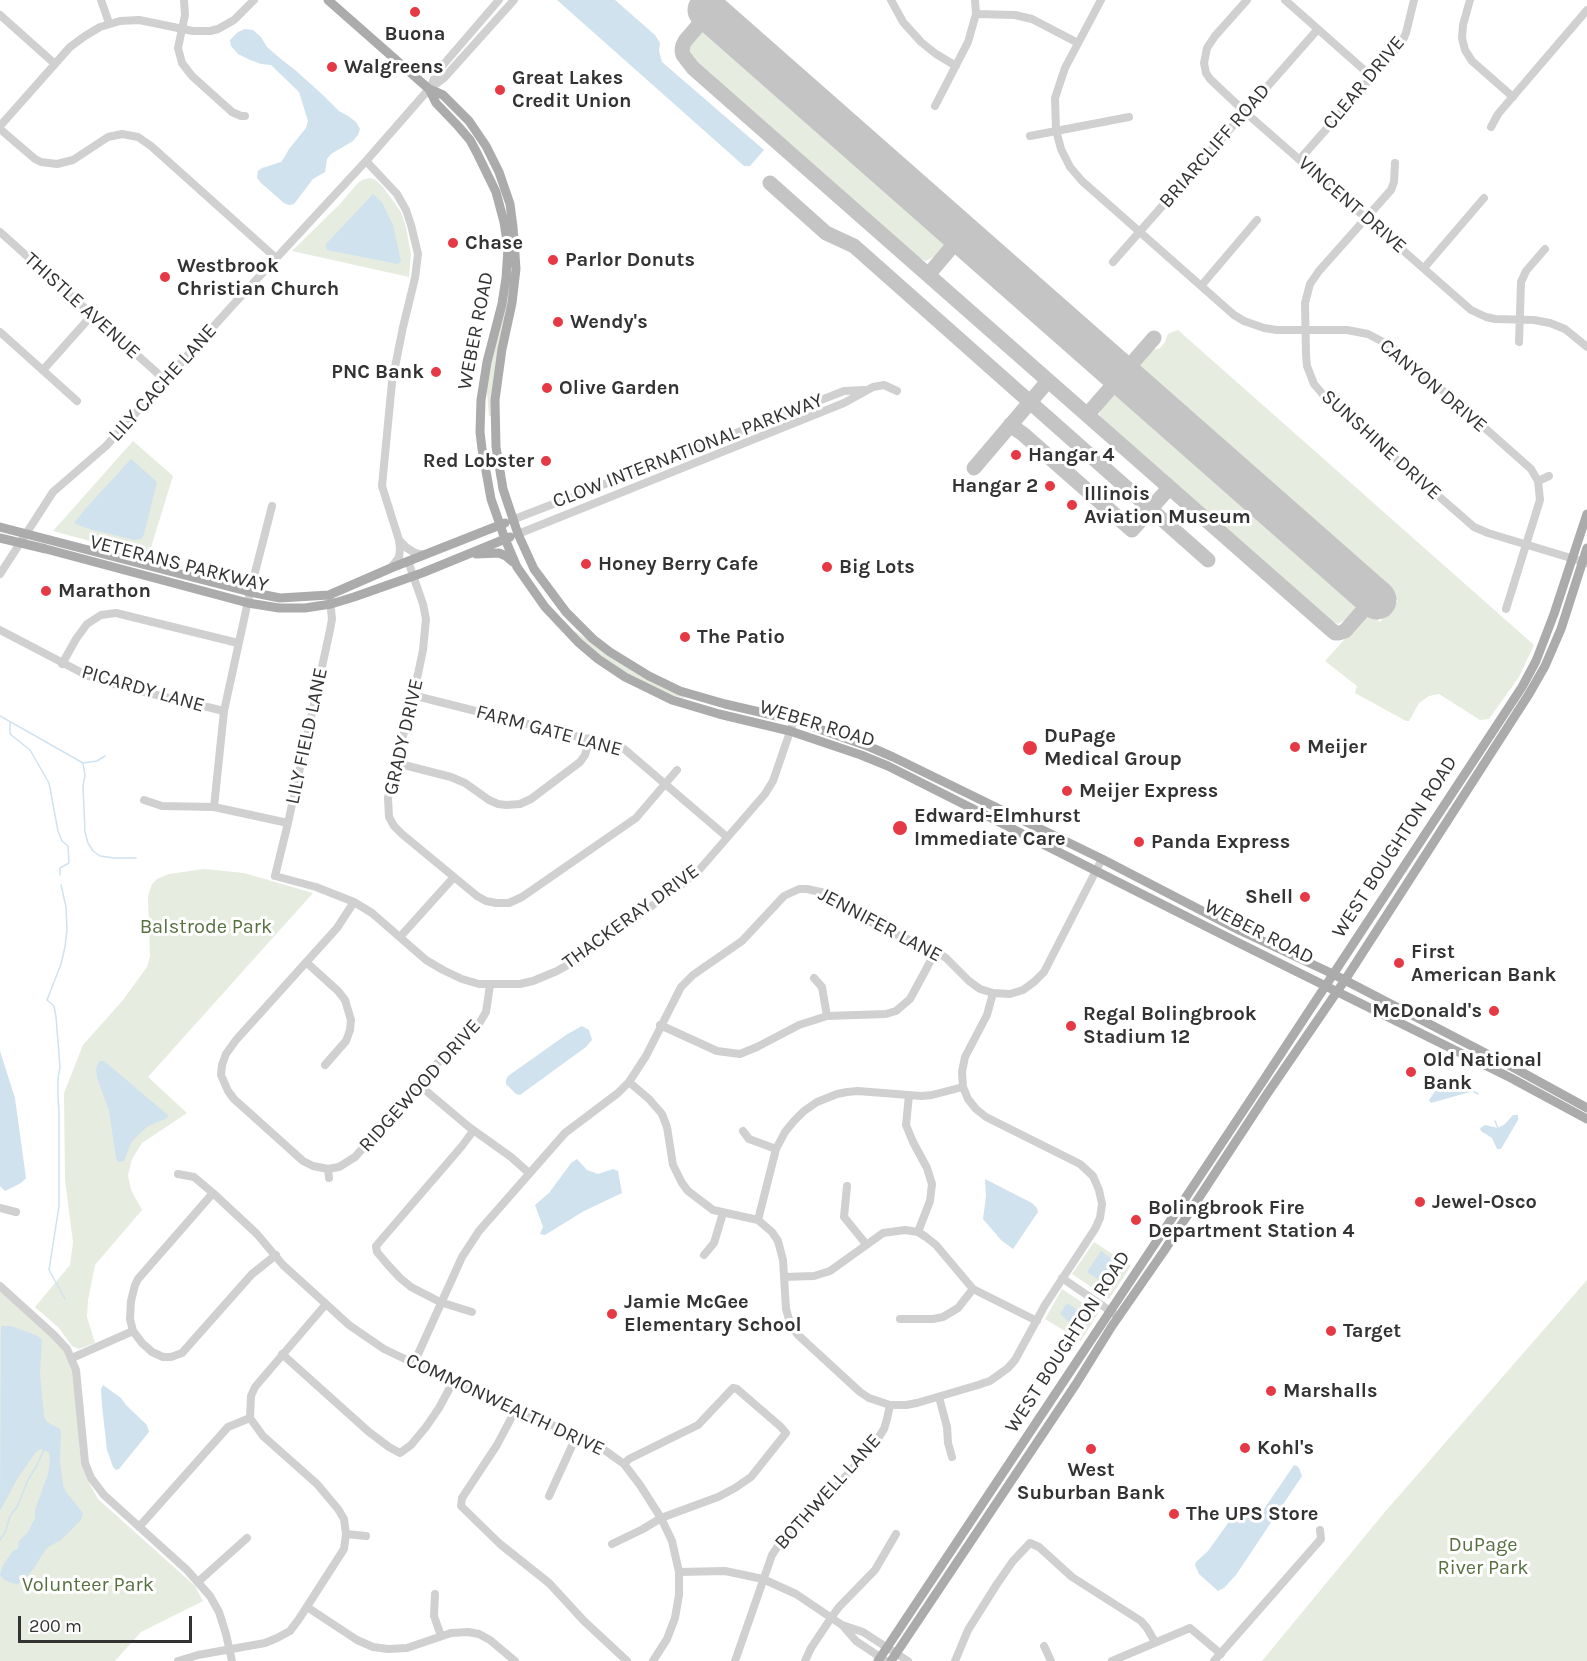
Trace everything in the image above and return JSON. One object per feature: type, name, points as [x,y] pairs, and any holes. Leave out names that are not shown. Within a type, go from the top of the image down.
[{"type":"main road","name":"WEBER ROAD","points":[[328,0],[429,89],[442,95],[469,121],[494,160],[510,204],[516,269],[495,400],[496,447],[503,489],[512,519],[534,569],[551,594],[579,627],[610,652],[649,676],[680,691],[794,720],[892,757],[1223,922],[1345,980],[1587,1107]]},
{"type":"main road","name":"WEBER ROAD","points":[[429,89],[436,103],[464,133],[477,153],[496,192],[504,222],[508,248],[506,278],[483,383],[480,432],[486,476],[500,525],[517,567],[534,593],[561,626],[598,659],[625,677],[684,705],[790,731],[888,766],[1504,1074],[1587,1119]]},
{"type":"main road","name":"WEST BOUGHTON ROAD","points":[[881,1660],[1522,687],[1540,652],[1587,514]]},
{"type":"main road","name":"VETERANS PARKWAY","points":[[0,527],[250,592],[280,598],[330,599],[391,568],[512,519]]},
{"type":"main road","name":"VETERANS PARKWAY","points":[[0,538],[248,603],[279,608],[305,608],[414,576],[518,534]]},
{"type":"main road","name":"WEST BOUGHTON ROAD","points":[[894,1657],[1345,980],[1534,685],[1561,629],[1585,562],[1587,548]]},
{"type":"main road","points":[[461,556],[499,553],[507,556],[517,567]]},
{"type":"main road","points":[[1184,915],[1191,912],[1217,924],[1223,922]]},
{"type":"street","points":[[101,0],[109,23]]},
{"type":"street","points":[[184,0],[185,15],[178,48],[182,63],[232,112],[245,116]]},
{"type":"street","points":[[254,0],[234,20],[218,29],[202,32],[139,20],[109,23],[92,31],[77,41],[55,64],[0,128],[35,159],[57,164],[73,160],[108,136],[122,134],[138,137],[151,146],[276,258]]},
{"type":"street","name":"LILY CACHE LANE","points":[[429,89],[437,72],[499,0]]},
{"type":"street","name":"LILY CACHE LANE","points":[[0,574],[53,492],[106,446],[429,89],[444,78],[514,0]]},
{"type":"street","points":[[891,0],[903,22],[921,42],[956,66]]},
{"type":"street","points":[[935,106],[968,42],[976,14],[975,0]]},
{"type":"street","name":"CANYON DRIVE","points":[[1101,0],[1065,68],[1054,110],[1061,149],[1076,175],[1225,308],[1244,321],[1277,330],[1347,330],[1368,334],[1387,344],[1405,357],[1531,470],[1538,481]]},
{"type":"street","name":"VINCENT DRIVE","points":[[1247,0],[1207,48],[1204,59],[1210,79],[1478,314],[1495,319],[1534,320],[1558,326],[1587,347]]},
{"type":"street","points":[[1285,0],[1372,77]]},
{"type":"street","name":"CLEAR DRIVE","points":[[1300,159],[1403,40],[1414,0]]},
{"type":"street","points":[[1470,0],[1463,25],[1462,38],[1465,50],[1472,61],[1513,97]]},
{"type":"street","points":[[1491,127],[1498,114],[1587,10]]},
{"type":"street","points":[[976,14],[1015,15],[1032,19],[1078,43]]},
{"type":"street","points":[[0,15],[55,64]]},
{"type":"street","name":"BRIARCLIFF ROAD","points":[[1113,262],[1318,29]]},
{"type":"street","points":[[1030,136],[1129,117]]},
{"type":"street","points":[[366,161],[392,188],[406,210],[418,254],[415,278],[392,382],[382,486],[400,549],[399,557],[391,568]]},
{"type":"street","name":"SUNSHINE DRIVE","points":[[1395,162],[1394,182],[1390,190],[1310,284],[1305,303],[1306,330],[1308,366],[1314,384],[1320,393],[1480,531],[1585,562]]},
{"type":"street","points":[[1424,267],[1484,198]]},
{"type":"street","points":[[1200,286],[1257,220]]},
{"type":"street","name":"THISTLE AVENUE","points":[[0,232],[165,380]]},
{"type":"street","points":[[1519,342],[1521,282],[1526,271],[1545,249]]},
{"type":"street","points":[[43,370],[92,315]]},
{"type":"street","points":[[0,332],[77,401]]},
{"type":"street","name":"CLOW INTERNATIONAL PARKWAY","points":[[512,519],[844,391],[884,386],[897,391]]},
{"type":"street","name":"CLOW INTERNATIONAL PARKWAY","points":[[518,534],[844,403],[866,390]]},
{"type":"street","points":[[1506,609],[1540,500],[1538,481],[1549,476]]},
{"type":"street","points":[[214,807],[224,711],[238,643],[272,506]]},
{"type":"street","points":[[399,540],[415,553],[425,555]]},
{"type":"street","name":"GRADY DRIVE","points":[[408,561],[426,620],[423,652],[388,798],[389,817],[402,834],[454,878],[486,901],[509,903],[522,897],[636,818],[677,770]]},
{"type":"street","name":"LILY FIELD LANE","points":[[275,876],[330,630],[332,619],[330,599]]},
{"type":"street","points":[[62,664],[87,624],[100,615],[108,614],[238,643]]},
{"type":"street","name":"PICARDY LANE","points":[[0,630],[87,676],[224,711]]},
{"type":"street","name":"FARM GATE LANE","points":[[412,695],[623,748],[728,837]]},
{"type":"street","name":"THACKERAY DRIVE","points":[[275,876],[316,887],[354,902],[372,913],[426,960],[462,979],[490,985],[533,981],[571,963],[684,883],[700,868],[765,794],[773,781],[794,720]]},
{"type":"street","points":[[396,763],[451,777],[498,804],[520,804],[531,799],[580,762],[585,755],[590,738]]},
{"type":"street","points":[[144,800],[162,806],[214,807],[288,823]]},
{"type":"street","points":[[629,1082],[657,1107],[665,1119],[673,1166],[688,1191],[713,1210],[758,1220],[772,1232],[778,1241],[783,1260],[786,1309],[791,1326],[860,1392],[869,1398],[890,1404],[906,1405],[978,1385],[1000,1375],[1016,1360],[1045,1305],[1095,1229],[1100,1218],[1102,1204],[1093,1176],[1080,1164],[986,1117],[976,1109],[968,1099],[963,1087],[962,1072],[965,1058],[987,1015],[993,993],[1010,994],[1023,990],[1044,972],[1102,860]]},
{"type":"street","points":[[400,937],[454,878]]},
{"type":"street","name":"JENNIFER LANE","points":[[414,1363],[462,1257],[479,1231],[572,1126],[618,1093],[629,1082],[646,1056],[676,995],[687,980],[742,941],[784,896],[799,890],[817,890],[825,893],[864,919],[936,951],[975,986],[993,993]]},
{"type":"street","points":[[329,1178],[328,1168],[313,1166],[299,1158],[234,1099],[217,1075],[226,1054],[236,1040],[337,928],[354,902]]},
{"type":"street","points":[[660,1025],[717,1051],[740,1054],[799,1024],[827,1016],[886,1014],[896,1011],[910,999],[936,951]]},
{"type":"street","points":[[306,962],[338,991],[355,1019],[346,1041],[325,1065]]},
{"type":"street","points":[[814,978],[822,987],[827,1016]]},
{"type":"street","name":"RIDGEWOOD DRIVE","points":[[328,1168],[339,1167],[355,1157],[418,1084],[449,1051],[471,1033],[481,1021],[487,1006],[490,985]]},
{"type":"street","points":[[418,1084],[473,1131],[511,1156],[530,1173]]},
{"type":"street","points":[[758,1220],[776,1149],[785,1132],[811,1106],[837,1094],[858,1091],[932,1095],[963,1087]]},
{"type":"street","points":[[909,1095],[906,1125],[927,1168],[932,1184],[930,1201],[918,1232]]},
{"type":"street","points":[[472,1312],[440,1302],[411,1287],[381,1257],[376,1246],[473,1131]]},
{"type":"street","points":[[743,1131],[749,1139],[776,1149]]},
{"type":"street","name":"COMMONWEALTH DRIVE","points":[[178,1174],[194,1177],[213,1193],[257,1234],[284,1265],[366,1338],[453,1382],[596,1444],[624,1464],[661,1518],[672,1541],[678,1572],[679,1595],[675,1618],[667,1639],[653,1661]]},
{"type":"street","points":[[847,1186],[844,1217],[866,1244]]},
{"type":"street","points":[[213,1193],[138,1279],[134,1289],[130,1313],[133,1331],[152,1353],[163,1357],[177,1356],[190,1346],[252,1274],[276,1255]]},
{"type":"street","points":[[0,1208],[16,1212]]},
{"type":"street","points":[[704,1256],[714,1244],[723,1213]]},
{"type":"street","points":[[784,1276],[814,1276],[830,1270],[883,1233],[905,1230],[918,1232],[936,1245],[973,1289],[1037,1321]]},
{"type":"street","points":[[1062,1278],[1119,1317]]},
{"type":"street","points":[[0,1286],[67,1349],[76,1370],[86,1463],[91,1478],[104,1495],[199,1581],[219,1612],[232,1661]]},
{"type":"street","points":[[900,1319],[943,1317],[958,1308],[973,1289]]},
{"type":"street","points":[[178,1661],[188,1657],[265,1643],[290,1631],[344,1549],[346,1534],[344,1519],[338,1509],[317,1484],[263,1436],[250,1418],[251,1396],[255,1387],[326,1304]]},
{"type":"street","points":[[72,1358],[133,1331]]},
{"type":"street","points":[[282,1354],[369,1432],[400,1453],[411,1445],[426,1427],[453,1382]]},
{"type":"street","points":[[612,1544],[661,1518],[718,1497],[735,1488],[751,1477],[786,1433],[781,1426],[733,1388],[698,1425],[629,1459],[624,1464]]},
{"type":"street","points":[[939,1397],[952,1457]]},
{"type":"street","name":"BOTHWELL LANE","points":[[735,1661],[772,1555],[782,1540],[825,1500],[877,1440],[888,1419],[890,1404]]},
{"type":"street","points":[[516,1409],[498,1445],[462,1498],[461,1506],[493,1539],[549,1583],[584,1621],[627,1661]]},
{"type":"street","points":[[139,1527],[228,1427],[250,1418]]},
{"type":"street","points":[[549,1496],[577,1435]]},
{"type":"street","points":[[1214,1661],[1321,1539],[1320,1530]]},
{"type":"street","points":[[346,1534],[366,1536]]},
{"type":"street","points":[[806,1661],[811,1648],[831,1618],[875,1570],[896,1534]]},
{"type":"street","points":[[199,1581],[247,1538]]},
{"type":"street","points":[[955,1661],[968,1630],[997,1584],[1013,1561],[1030,1543],[1039,1547],[1072,1577],[1141,1621],[1155,1642]]},
{"type":"street","points":[[678,1572],[725,1570],[763,1579],[796,1594],[842,1624],[863,1632],[888,1647],[894,1657],[908,1661]]},
{"type":"street","points":[[435,1594],[434,1617],[441,1636]]},
{"type":"street","points":[[307,1606],[357,1640],[379,1649],[407,1648],[441,1636],[461,1632],[479,1634],[497,1644],[515,1661]]},
{"type":"street","points":[[842,1624],[856,1641],[881,1660]]},
{"type":"street","points":[[1112,1661],[1190,1628],[1221,1654]]},
{"type":"street","points":[[1044,1646],[1051,1661]]},
{"type":"green space","points":[[707,28],[948,238],[940,253],[926,261],[915,256],[739,105],[695,63],[688,52],[690,45],[695,36]]},
{"type":"green space","points":[[370,178],[383,187],[401,212],[411,254],[409,277],[292,251],[357,184]]},
{"type":"green space","points":[[509,284],[512,284],[491,416],[489,416],[486,381]]},
{"type":"green space","points":[[1178,330],[1534,645],[1519,677],[1489,719],[1480,720],[1439,694],[1429,696],[1419,703],[1409,721],[1406,721],[1355,693],[1357,686],[1325,661],[1369,612],[1380,622],[1398,601],[1138,374],[1140,365],[1150,351],[1160,348],[1168,334]]},
{"type":"green space","points":[[1121,391],[1358,600],[1352,615],[1338,624],[1326,618],[1106,425],[1099,414],[1110,397]]},
{"type":"green space","points":[[133,441],[173,476],[148,557],[53,531]]},
{"type":"green space","points":[[575,631],[636,673],[684,698],[666,694],[627,674],[599,655],[573,632]]},
{"type":"green space","name":"Balstrode Park","points":[[204,869],[244,873],[313,893],[148,1077],[187,1113],[142,1143],[132,1159],[128,1175],[131,1190],[142,1210],[95,1265],[87,1317],[95,1343],[79,1349],[72,1346],[59,1328],[35,1307],[70,1265],[73,1242],[65,1180],[64,1093],[83,1045],[123,1000],[147,967],[150,956],[148,896],[152,884],[169,874]]},
{"type":"green space","points":[[1094,1242],[1131,1266],[1109,1299],[1072,1274]]},
{"type":"green space","name":"DuPage River Park","points":[[1587,1280],[1587,1661],[1262,1661],[1384,1513]]},
{"type":"green space","points":[[1062,1289],[1098,1313],[1081,1341],[1045,1319]]},
{"type":"green space","name":"Volunteer Park","points":[[0,1290],[66,1347],[76,1370],[81,1463],[98,1499],[195,1586],[203,1601],[141,1632],[115,1661],[0,1661]]},
{"type":"water","points":[[557,0],[615,0],[655,35],[660,43],[659,51],[662,62],[764,150],[750,166],[744,166]]},
{"type":"water","points":[[245,29],[253,30],[267,47],[339,111],[356,122],[360,129],[353,141],[331,154],[327,159],[325,172],[313,179],[294,204],[284,203],[261,183],[257,178],[258,171],[281,162],[306,128],[308,121],[299,92],[271,65],[248,59],[238,54],[231,46],[230,40]]},
{"type":"water","points":[[373,194],[382,202],[393,225],[401,261],[398,264],[326,248],[326,244]]},
{"type":"water","points":[[131,459],[157,482],[141,539],[134,540],[74,523],[87,507]]},
{"type":"water","points":[[582,1026],[589,1030],[592,1040],[586,1047],[520,1095],[506,1084],[508,1076]]},
{"type":"water","points":[[0,1051],[15,1098],[26,1178],[5,1191],[0,1186]]},
{"type":"water","points":[[99,1061],[104,1061],[169,1116],[148,1126],[138,1135],[131,1143],[124,1161],[118,1162],[116,1158],[109,1111],[97,1077],[96,1069]]},
{"type":"water","points":[[1446,1079],[1472,1088],[1470,1092],[1431,1103],[1429,1100]]},
{"type":"water","points":[[1513,1115],[1518,1115],[1518,1120],[1501,1149],[1497,1149],[1492,1138],[1480,1128],[1485,1125],[1498,1128]]},
{"type":"water","points":[[577,1159],[587,1170],[598,1174],[613,1169],[618,1171],[622,1193],[584,1211],[545,1235],[540,1234],[543,1227],[535,1205],[549,1193],[571,1163]]},
{"type":"water","points":[[985,1179],[1032,1203],[1037,1208],[1038,1212],[1013,1249],[1001,1240],[983,1219],[986,1196]]},
{"type":"water","points":[[1101,1251],[1119,1264],[1106,1284],[1087,1272]]},
{"type":"water","points":[[1067,1303],[1086,1315],[1077,1329],[1060,1314]]},
{"type":"water","points":[[1,1326],[11,1326],[38,1336],[42,1340],[40,1373],[44,1416],[47,1422],[60,1429],[63,1485],[83,1513],[76,1525],[61,1540],[48,1547],[34,1568],[18,1584],[3,1579],[0,1575],[3,1565],[13,1551],[18,1549],[19,1541],[28,1532],[35,1518],[35,1510],[48,1474],[50,1460],[49,1453],[44,1450],[40,1449],[35,1453],[16,1481],[0,1511]]},
{"type":"water","points":[[103,1385],[121,1398],[147,1425],[149,1432],[116,1470],[107,1450],[102,1406],[101,1389]]},
{"type":"water","points":[[1294,1465],[1299,1468],[1302,1476],[1236,1575],[1218,1591],[1199,1574],[1196,1562],[1208,1551],[1231,1519],[1235,1516],[1248,1518],[1262,1512]]},
{"type":"waterway","points":[[0,716],[83,763],[97,761],[105,756]]},
{"type":"waterway","points":[[10,722],[10,734],[30,750],[49,783],[58,831],[62,841],[68,846],[69,863],[60,868],[60,875]]},
{"type":"waterway","points":[[83,763],[85,832],[88,843],[100,856],[136,858]]},
{"type":"waterway","points":[[61,885],[66,907],[65,947],[47,1000],[54,1006],[60,1067],[58,1078],[59,1206],[49,1270],[65,1299]]},
{"type":"waterway","points":[[1471,1090],[1478,1094]]},
{"type":"waterway","points":[[1495,1121],[1498,1128]]},
{"type":"waterway","points":[[0,1540],[44,1450]]},
{"type":"taxiway","points":[[709,13],[683,45],[683,55],[693,68],[1328,627],[1335,633],[1345,631],[1374,598]]},
{"type":"taxiway","points":[[770,183],[826,233],[854,246],[1208,560]]},
{"type":"taxiway","points":[[928,275],[962,235]]},
{"type":"taxiway","points":[[1087,415],[1154,338]]},
{"type":"taxiway","points":[[974,468],[1048,381]]},
{"type":"taxiway","points":[[1010,425],[1132,530],[1169,488]]},
{"type":"runway","points":[[707,10],[1377,600]]},
{"type":"place","name":"Buona","points":[[415,12]]},
{"type":"place","name":"Walgreens","points":[[332,67]]},
{"type":"place","name":"Great Lakes Credit Union","points":[[500,90]]},
{"type":"place","name":"Chase","points":[[453,243]]},
{"type":"place","name":"Parlor Donuts","points":[[553,260]]},
{"type":"place","name":"Westbrook Christian Church","points":[[165,277]]},
{"type":"place","name":"Wendy's","points":[[558,322]]},
{"type":"place","name":"PNC Bank","points":[[436,372]]},
{"type":"place","name":"Olive Garden","points":[[547,388]]},
{"type":"place","name":"Hangar 4","points":[[1016,455]]},
{"type":"place","name":"Red Lobster","points":[[546,461]]},
{"type":"place","name":"Hangar 2","points":[[1050,486]]},
{"type":"place","name":"Illinois Aviation Museum","points":[[1072,505]]},
{"type":"place","name":"Honey Berry Cafe","points":[[586,564]]},
{"type":"place","name":"Big Lots","points":[[827,567]]},
{"type":"place","name":"Marathon","points":[[46,591]]},
{"type":"place","name":"The Patio","points":[[685,637]]},
{"type":"place","name":"Meijer","points":[[1295,747]]},
{"type":"place","name":"DuPage Medical Group","points":[[1030,748]]},
{"type":"place","name":"Meijer Express","points":[[1067,791]]},
{"type":"place","name":"Edward-Elmhurst Immediate Care","points":[[900,828]]},
{"type":"place","name":"Panda Express","points":[[1139,842]]},
{"type":"place","name":"Shell","points":[[1305,897]]},
{"type":"place","name":"First American Bank","points":[[1399,963]]},
{"type":"place","name":"McDonald's","points":[[1494,1011]]},
{"type":"place","name":"Regal Bolingbrook Stadium 12","points":[[1071,1026]]},
{"type":"place","name":"Old National Bank","points":[[1411,1072]]},
{"type":"place","name":"Jewel-Osco","points":[[1420,1202]]},
{"type":"place","name":"Bolingbrook Fire Department Station 4","points":[[1136,1220]]},
{"type":"place","name":"Jamie McGee Elementary School","points":[[612,1314]]},
{"type":"place","name":"Target","points":[[1331,1331]]},
{"type":"place","name":"Marshalls","points":[[1271,1391]]},
{"type":"place","name":"Kohl's","points":[[1245,1448]]},
{"type":"place","name":"West Suburban Bank","points":[[1091,1449]]},
{"type":"place","name":"The UPS Store","points":[[1174,1514]]}]
